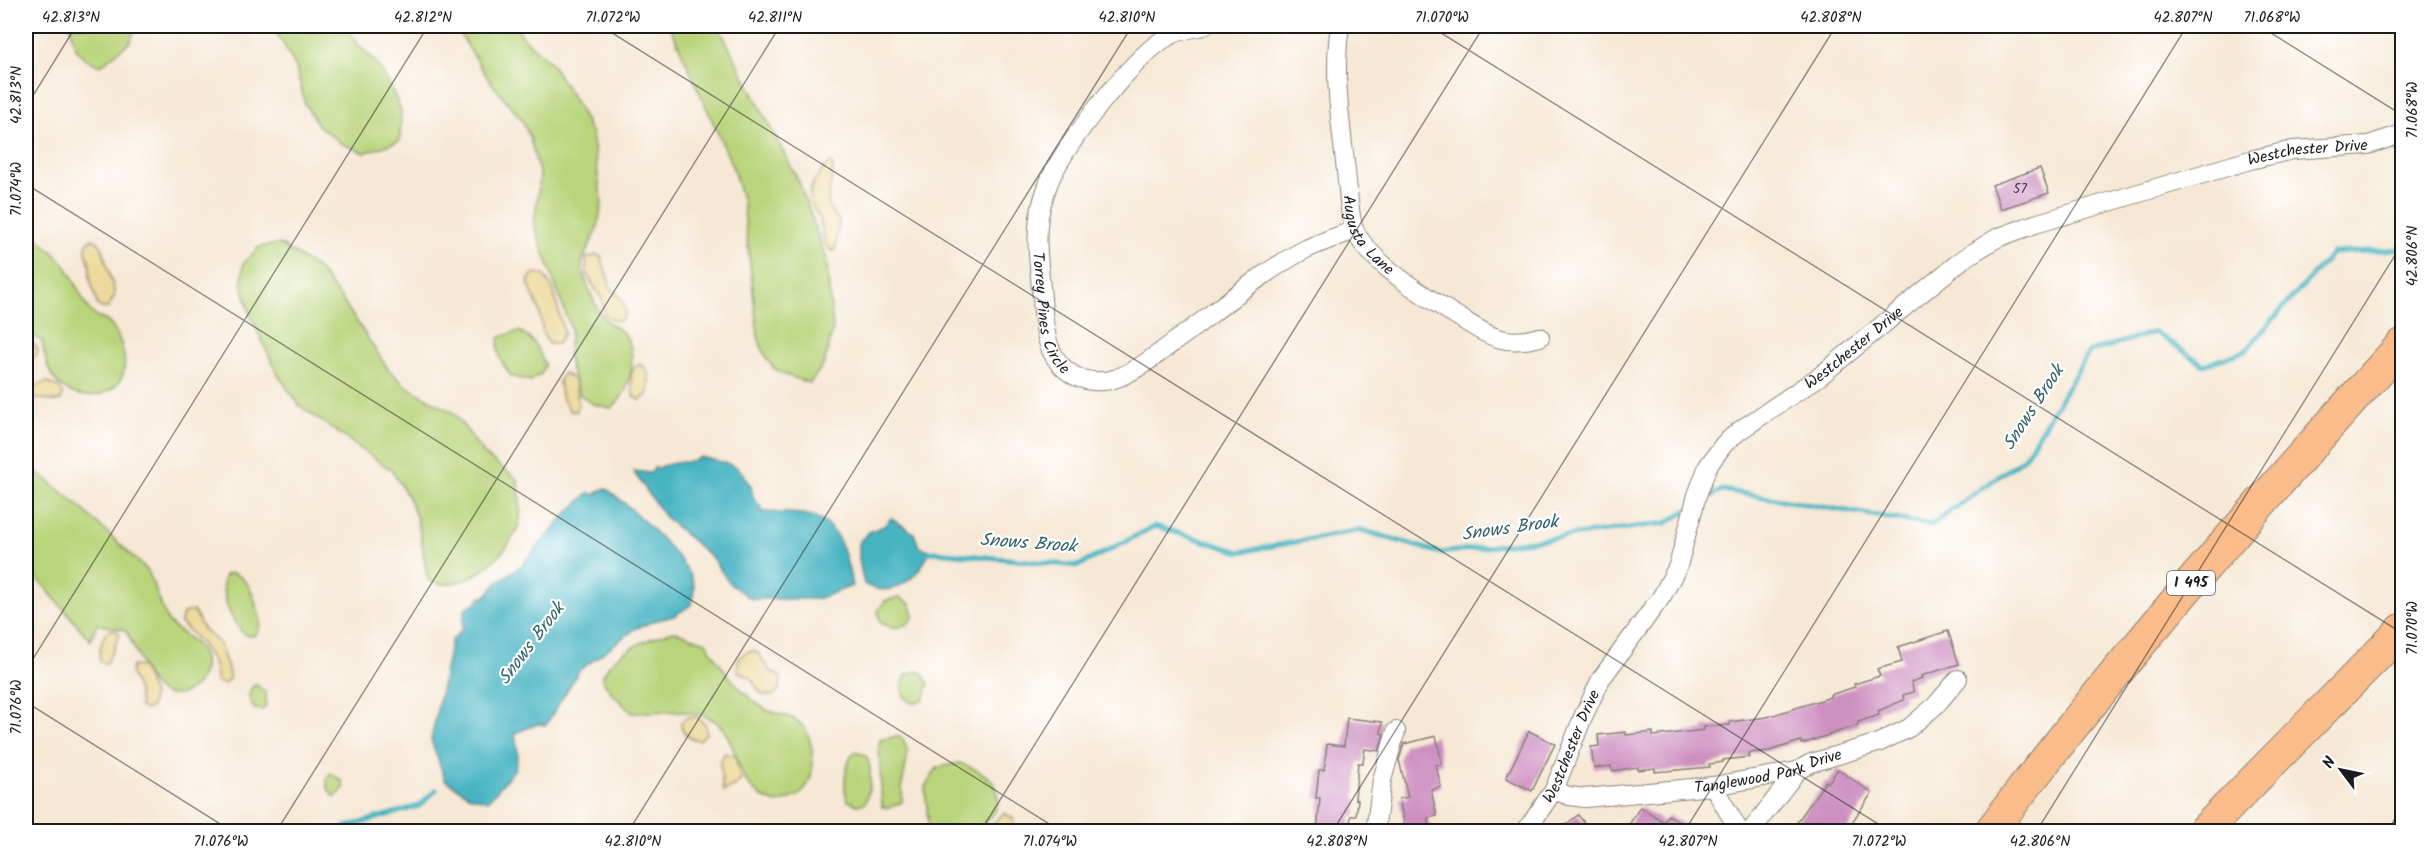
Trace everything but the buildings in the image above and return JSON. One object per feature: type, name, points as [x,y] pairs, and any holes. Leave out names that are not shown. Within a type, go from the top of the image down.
[{"type":"highway","name":"I 495","points":[[1990,831],[2145,637],[2282,476],[2403,345]]},
{"type":"highway","points":[[2203,831],[2403,630]]},
{"type":"street","name":"Torrey Pines Circle","points":[[1204,26],[1187,28],[1149,50],[1119,82],[1071,144],[1049,182],[1039,218],[1038,235],[1046,343],[1056,360],[1077,377],[1090,381],[1114,380],[1149,360],[1256,281],[1302,252],[1355,230]]},
{"type":"street","name":"Augusta Lane","points":[[1340,26],[1339,102],[1355,230],[1374,256],[1419,293],[1492,337],[1506,342],[1521,342],[1540,337]]},
{"type":"street","name":"Westchester Drive","points":[[1525,831],[1554,790],[1597,686],[1662,596],[1678,566],[1697,495],[1708,466],[1724,444],[1738,431],[1812,382],[1963,259],[1997,238],[2035,224],[2250,160],[2293,150],[2368,145],[2403,134]]},
{"type":"street","name":"Tanglewood Park Drive","points":[[1554,790],[1569,796],[1585,798],[1713,786],[1797,771],[1811,764],[1878,743],[1909,728],[1936,705],[1958,679]]},
{"type":"street","points":[[1375,831],[1382,780],[1396,731]]},
{"type":"street","points":[[1750,831],[1797,771]]},
{"type":"street","points":[[1713,786],[1740,831]]},
{"type":"green space","points":[[70,26],[133,26],[135,29],[130,42],[100,66],[78,52]]},
{"type":"green space","points":[[273,26],[346,26],[355,41],[377,64],[390,86],[401,111],[400,141],[364,153],[341,143],[318,125],[305,104],[296,67]]},
{"type":"green space","points":[[455,26],[516,26],[522,36],[551,63],[574,99],[592,134],[602,203],[597,229],[582,262],[582,270],[591,294],[605,320],[625,335],[629,343],[632,363],[623,394],[611,408],[593,404],[579,394],[570,366],[568,357],[571,329],[534,225],[540,177],[530,138],[522,120],[489,80]]},
{"type":"green space","points":[[670,26],[718,26],[799,182],[826,257],[833,329],[824,364],[810,383],[775,369],[762,348],[758,336],[743,202],[732,165]]},
{"type":"green space","points":[[26,228],[64,264],[89,309],[94,315],[109,323],[118,336],[124,356],[124,371],[119,382],[110,390],[99,395],[86,396],[62,387],[50,372],[42,341],[26,332]]},
{"type":"green space","points":[[280,244],[318,269],[343,301],[388,369],[407,387],[454,413],[485,455],[518,480],[520,510],[518,527],[506,547],[479,572],[457,582],[446,584],[428,580],[415,513],[391,470],[300,406],[278,375],[251,317],[242,284],[243,264],[259,247]]},
{"type":"green space","points":[[519,331],[532,341],[545,365],[541,374],[530,381],[511,376],[498,352],[500,337]]},
{"type":"green space","points":[[26,463],[78,505],[148,571],[167,620],[192,640],[203,655],[203,673],[192,688],[176,695],[158,690],[148,678],[125,630],[97,624],[90,640],[26,565]]},
{"type":"green space","points":[[232,573],[244,580],[248,586],[261,621],[256,633],[250,636],[243,632],[236,623],[225,598],[223,585],[225,575]]},
{"type":"green space","points":[[899,597],[910,604],[914,615],[908,624],[895,627],[880,622],[878,611],[885,601]]},
{"type":"green space","points":[[674,631],[706,642],[725,671],[749,697],[767,710],[794,719],[801,724],[810,740],[813,760],[809,781],[799,795],[777,803],[760,796],[749,785],[732,745],[716,722],[702,715],[685,712],[632,713],[611,692],[602,679],[606,669],[613,661],[632,648]]},
{"type":"green space","points":[[917,671],[922,673],[929,684],[924,699],[914,703],[906,698],[902,688],[906,675]]},
{"type":"green space","points":[[257,685],[266,693],[266,706],[262,710],[255,709],[249,698],[251,689]]},
{"type":"green space","points":[[897,736],[903,739],[908,753],[902,785],[902,802],[889,808],[882,807],[880,740]]},
{"type":"green space","points":[[854,752],[865,755],[870,766],[870,785],[865,803],[858,805],[848,801],[845,790],[847,769]]},
{"type":"green space","points":[[959,763],[982,773],[994,784],[998,800],[996,809],[978,831],[929,831],[925,787],[937,768]]},
{"type":"green space","points":[[331,773],[342,781],[344,788],[336,797],[327,786],[327,777]]},
{"type":"sand","points":[[829,163],[833,165],[828,201],[833,214],[839,220],[835,251],[830,250],[825,242],[810,194],[813,183]]},
{"type":"sand","points":[[91,239],[97,241],[102,247],[114,290],[114,297],[108,308],[97,305],[91,282],[86,246]]},
{"type":"sand","points":[[596,255],[601,257],[611,288],[622,300],[626,313],[620,321],[605,315],[602,299],[586,273],[586,258]]},
{"type":"sand","points":[[534,273],[543,274],[553,289],[564,333],[557,344],[549,344],[543,334],[539,309],[529,285],[529,279]]},
{"type":"sand","points":[[26,341],[34,344],[38,350],[37,355],[31,359],[26,357]]},
{"type":"sand","points":[[642,365],[649,375],[649,383],[647,395],[640,400],[633,396],[631,375],[635,366]]},
{"type":"sand","points":[[564,373],[574,380],[578,401],[576,412],[570,411],[561,396],[559,380]]},
{"type":"sand","points":[[46,382],[60,388],[63,394],[61,400],[26,398],[26,390]]},
{"type":"sand","points":[[193,611],[203,629],[215,639],[222,652],[229,675],[229,679],[224,684],[217,682],[214,665],[207,651],[181,623],[183,613]]},
{"type":"sand","points":[[109,630],[117,631],[120,635],[106,664],[100,661],[100,653],[103,640]]},
{"type":"sand","points":[[746,652],[758,653],[769,670],[781,677],[780,689],[772,696],[761,694],[751,678],[738,671],[741,656]]},
{"type":"sand","points":[[132,666],[142,667],[153,694],[151,707],[146,710],[140,707],[138,691],[131,674]]},
{"type":"sand","points":[[688,717],[697,717],[706,725],[706,734],[700,740],[684,733],[681,722]]},
{"type":"sand","points":[[725,753],[735,756],[741,780],[734,787],[723,791],[720,762]]},
{"type":"sand","points":[[1004,813],[1013,818],[1015,831],[985,831]]},
{"type":"water","points":[[700,457],[739,469],[751,485],[753,497],[761,506],[761,511],[808,515],[828,525],[835,533],[844,553],[852,586],[817,599],[752,599],[731,585],[712,558],[664,516],[633,471],[651,473],[655,467],[659,468]]},
{"type":"water","points":[[605,488],[656,533],[682,563],[694,586],[692,604],[674,616],[635,629],[579,671],[546,725],[538,724],[515,733],[518,754],[515,769],[488,801],[470,796],[445,780],[431,740],[449,650],[452,640],[462,630],[465,608],[478,602],[480,597],[485,597],[499,581],[522,565],[570,510],[590,492],[594,495]]},
{"type":"water","points":[[891,518],[914,533],[919,547],[930,550],[926,560],[913,577],[895,588],[886,590],[864,584],[859,560],[859,542],[869,532],[884,526]]},
{"type":"waterway","name":"Snows Brook","points":[[1699,503],[1722,490],[1931,525],[2024,458],[2089,352],[2155,332],[2204,365],[2245,351],[2332,253],[2402,249]]},
{"type":"waterway","name":"Snows Brook","points":[[922,553],[936,552],[1078,566],[1155,526],[1240,552],[1361,530],[1441,553],[1666,523],[1688,510]]},
{"type":"waterway","name":"Snows Brook","points":[[341,832],[346,827],[419,806],[436,790]]}]
